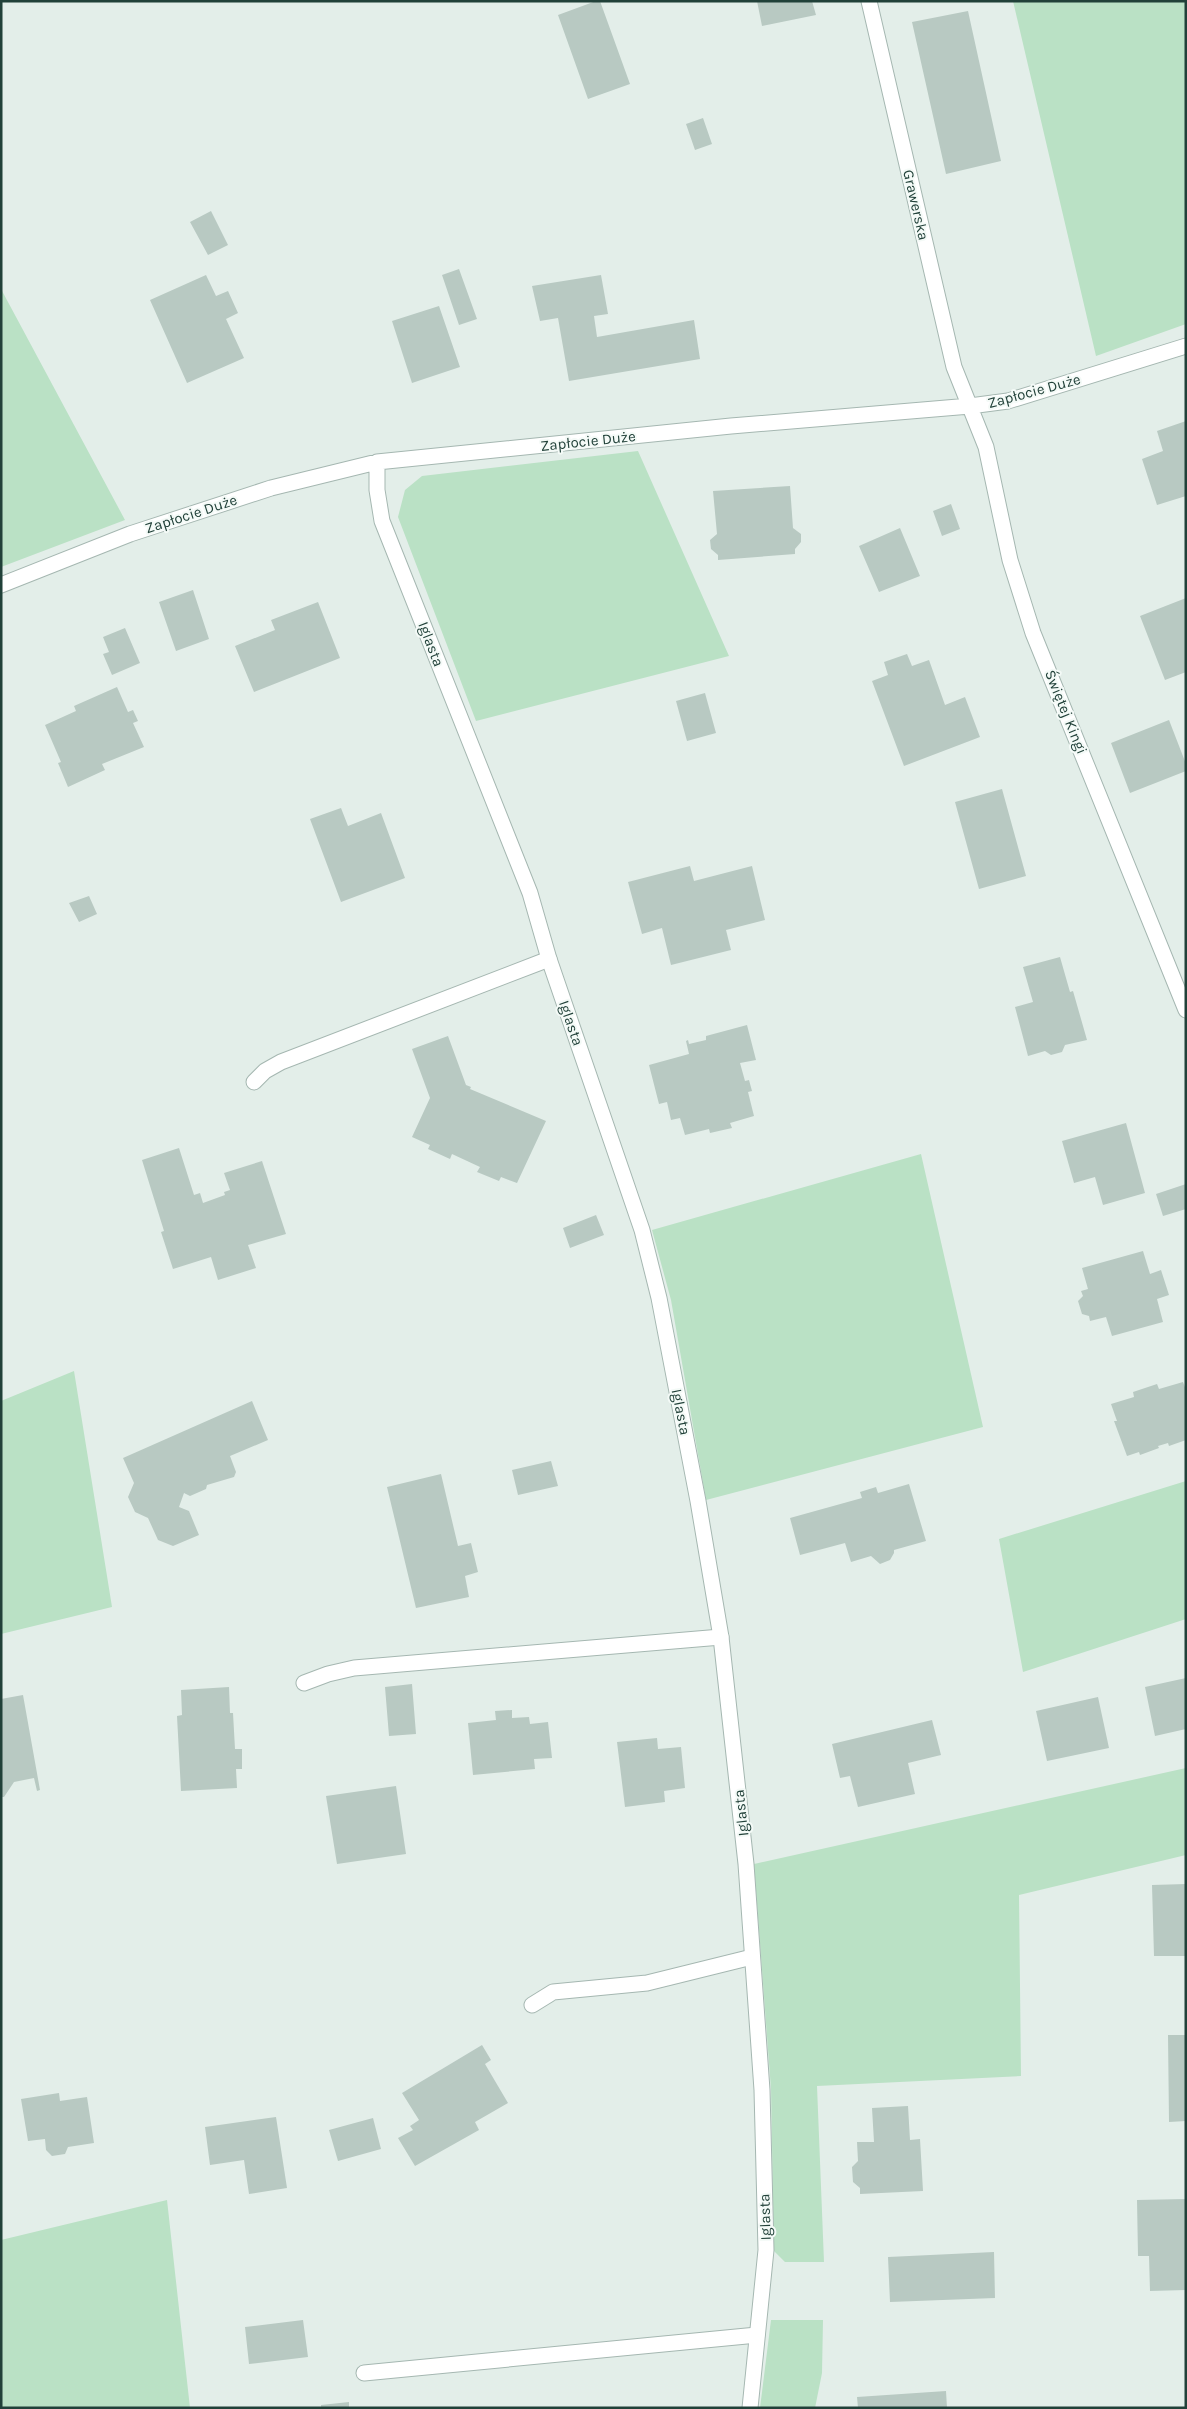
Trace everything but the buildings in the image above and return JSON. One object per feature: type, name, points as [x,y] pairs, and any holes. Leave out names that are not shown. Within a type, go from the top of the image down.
[{"type":"street","name":"Grawerska","points":[[870,1],[954,367],[970,406]]},
{"type":"street","name":"Zapłocie Duże","points":[[1,584],[130,534],[271,488],[377,462],[731,426],[970,406],[1008,400],[1186,346]]},
{"type":"street","name":"Świętej Kingi","points":[[970,406],[986,447],[1010,560],[1033,632],[1186,1010]]},
{"type":"street","name":"Iglasta","points":[[377,462],[377,490],[382,521],[530,893],[550,959],[644,1240],[668,1346],[721,1637],[746,1864],[762,2090],[766,2250],[750,2408]]},
{"type":"street","points":[[254,1082],[265,1071],[281,1062],[550,959]]},
{"type":"street","points":[[304,1683],[328,1674],[354,1668],[721,1637]]},
{"type":"street","points":[[532,2005],[553,1992],[647,1983],[752,1957]]},
{"type":"street","points":[[364,2373],[757,2335]]},
{"type":"green space","points":[[1013,1],[1186,1],[1186,324],[1096,356]]},
{"type":"green space","points":[[1,289],[125,520],[1,567]]},
{"type":"green space","points":[[638,451],[729,656],[476,721],[398,517],[405,490],[422,476]]},
{"type":"green space","points":[[921,1154],[983,1427],[706,1500],[671,1300],[652,1230]]},
{"type":"green space","points":[[74,1371],[112,1607],[1,1634],[1,1401]]},
{"type":"green space","points":[[1186,1481],[1186,1619],[1023,1672],[999,1539]]},
{"type":"green space","points":[[1186,1768],[1186,1855],[1019,1895],[1021,2076],[817,2086],[824,2262],[785,2262],[774,2251],[771,2089],[754,1864]]},
{"type":"green space","points":[[167,2200],[190,2408],[1,2408],[1,2240]]},
{"type":"green space","points":[[771,2320],[823,2320],[822,2373],[815,2408],[760,2408]]}]
